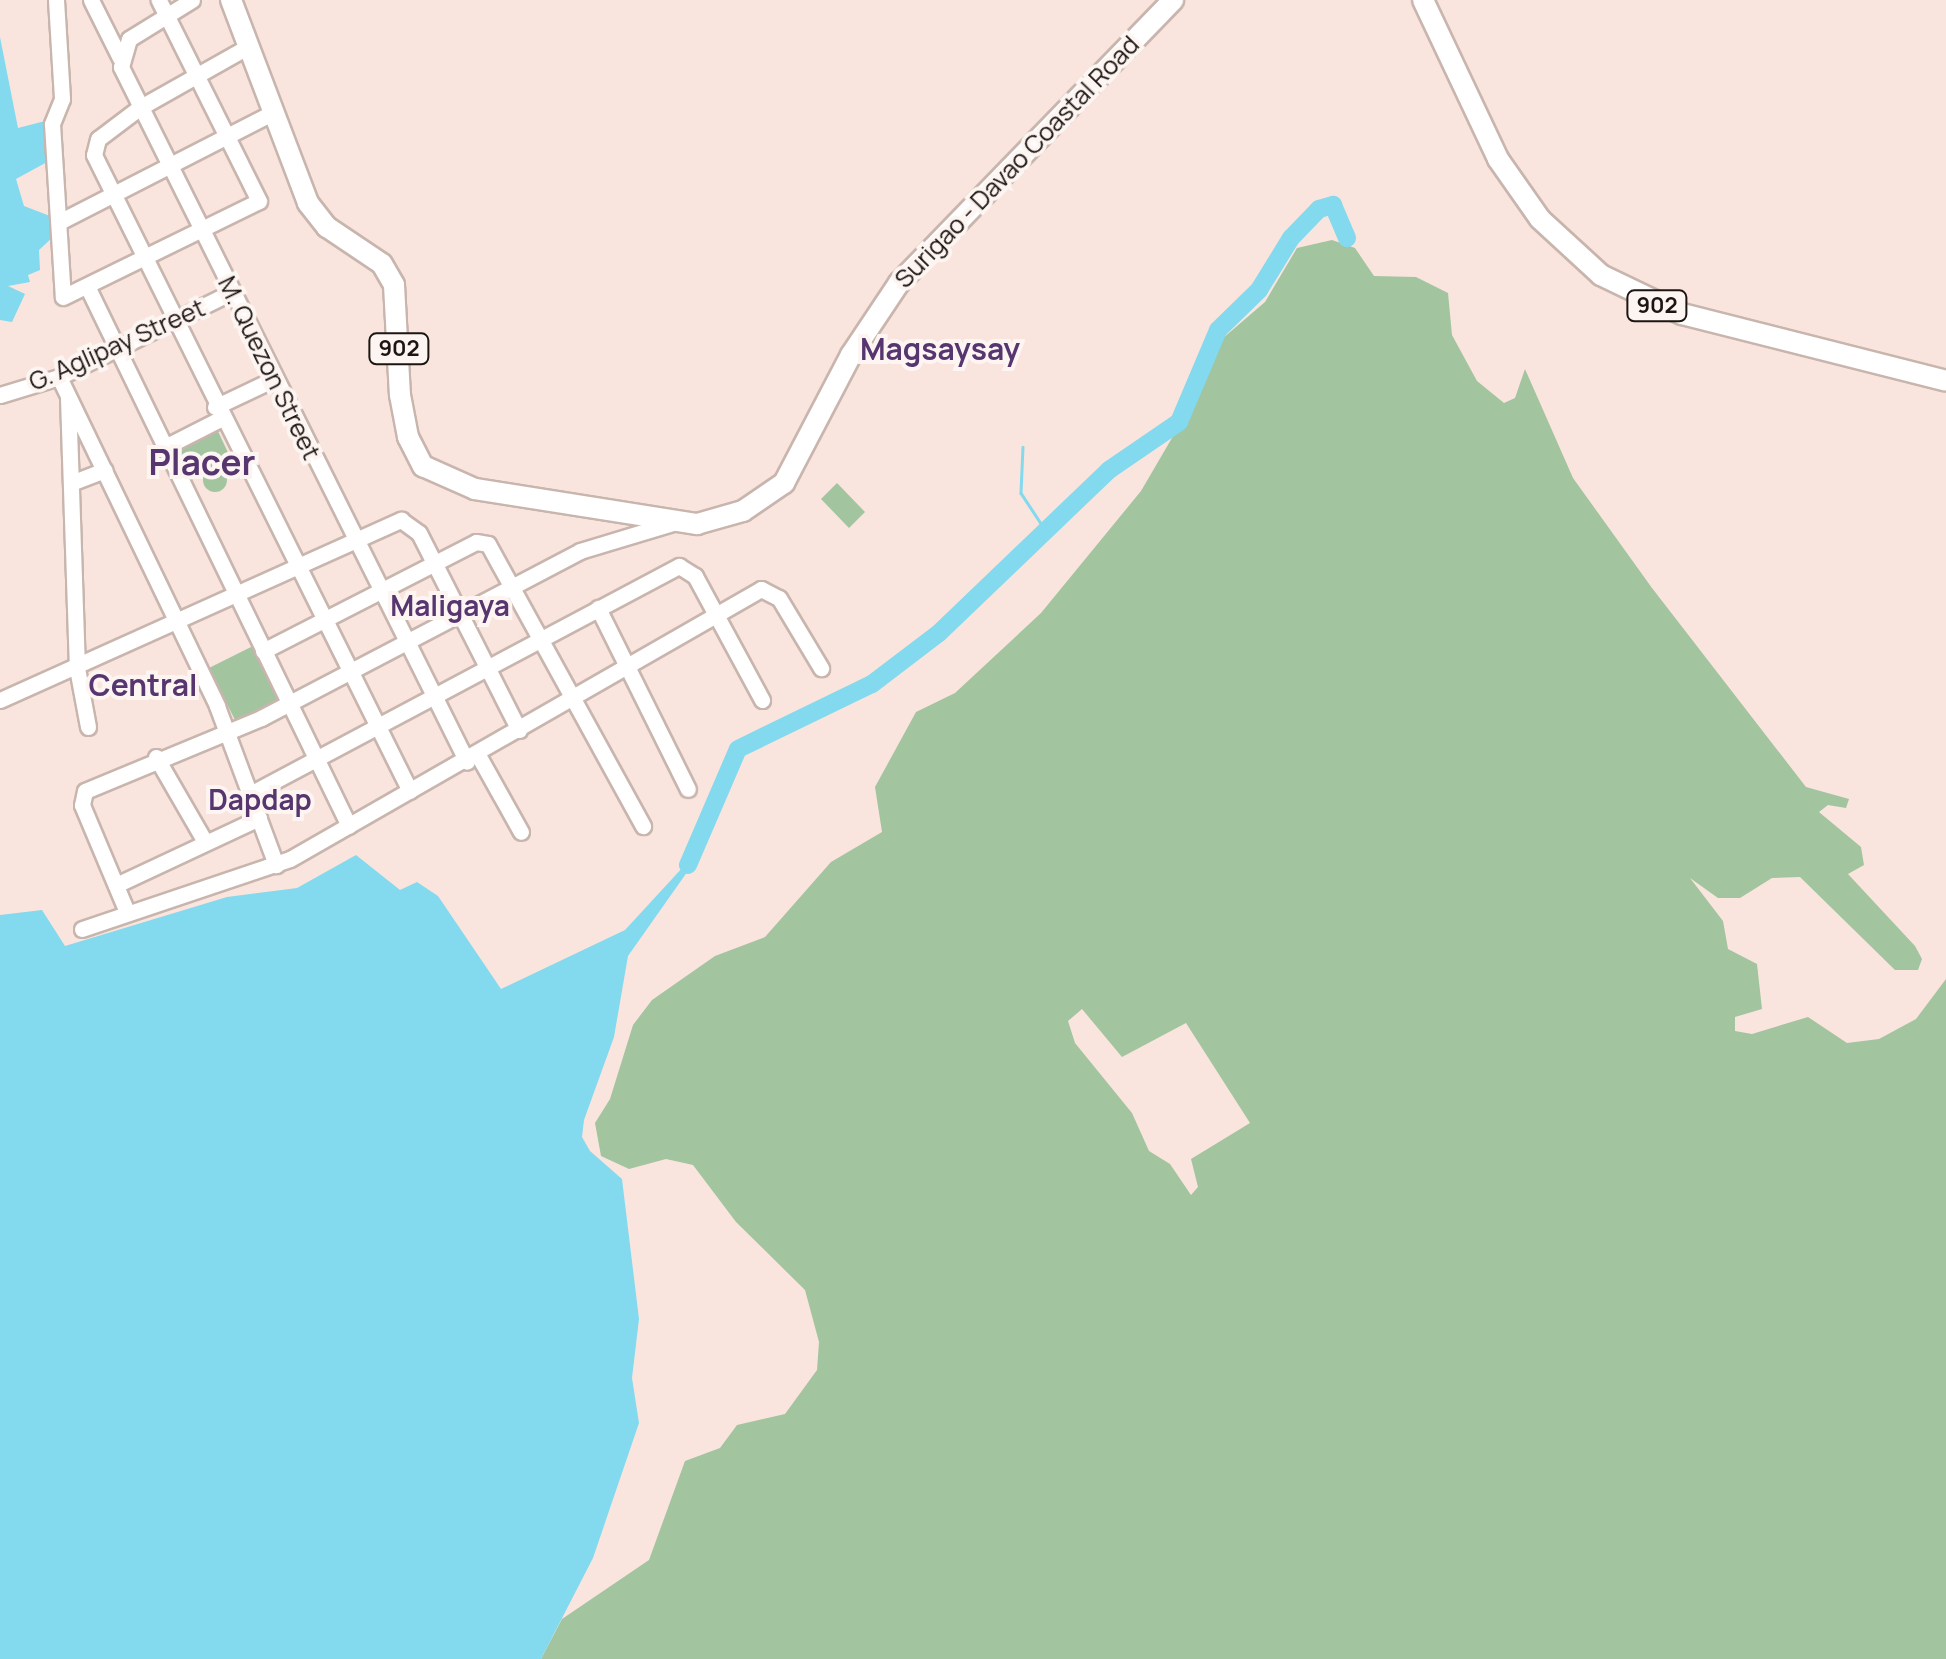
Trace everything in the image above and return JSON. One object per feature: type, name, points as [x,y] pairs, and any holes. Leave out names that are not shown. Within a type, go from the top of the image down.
[{"type":"highway","name":"Surigao - Davao Coastal Road","points":[[231,0],[314,212],[382,264],[394,285],[400,395],[408,437],[423,466],[475,489],[673,524],[728,516],[784,483],[884,303],[999,175],[1173,0]]},
{"type":"highway","name":"902","points":[[1423,0],[1452,56],[1489,144],[1523,196],[1601,275],[1682,314],[1946,381]]},
{"type":"street","points":[[56,0],[62,99],[52,124],[62,297],[259,201],[163,8]]},
{"type":"street","name":"M. Quezon Street","points":[[91,0],[139,108],[403,644],[433,699],[521,832]]},
{"type":"street","points":[[120,58],[129,38],[163,8],[192,0]]},
{"type":"street","points":[[249,46],[139,108],[95,144],[111,198],[140,258],[410,791]]},
{"type":"street","points":[[59,222],[274,112]]},
{"type":"street","points":[[88,286],[349,826]]},
{"type":"street","name":"G. Aglipay Street","points":[[0,395],[59,378],[232,292]]},
{"type":"street","points":[[59,378],[180,624],[276,865]]},
{"type":"street","points":[[163,448],[274,379]]},
{"type":"street","points":[[68,398],[77,668],[88,727]]},
{"type":"street","points":[[70,483],[106,470]]},
{"type":"street","points":[[0,700],[180,624],[390,519],[407,522],[433,564],[519,730]]},
{"type":"street","points":[[127,912],[82,796],[156,757],[290,703],[580,550],[673,524]]},
{"type":"street","points":[[262,651],[320,619],[484,542],[575,698],[643,826]]},
{"type":"street","points":[[250,794],[488,672],[540,638],[684,566],[762,700]]},
{"type":"street","points":[[82,929],[276,865],[472,758],[715,616],[769,590],[822,668]]},
{"type":"street","points":[[598,608],[688,789]]},
{"type":"street","points":[[156,757],[206,842]]},
{"type":"street","points":[[116,884],[259,818]]},
{"type":"green space","points":[[1332,240],[1355,248],[1374,276],[1416,277],[1448,293],[1452,335],[1477,381],[1504,403],[1515,398],[1525,369],[1573,478],[1652,588],[1806,787],[1849,799],[1846,808],[1828,805],[1819,812],[1861,847],[1864,865],[1848,874],[1915,946],[1922,959],[1918,970],[1895,970],[1800,877],[1772,878],[1740,898],[1718,898],[1690,878],[1723,921],[1728,949],[1757,964],[1762,1009],[1735,1017],[1735,1031],[1752,1034],[1808,1017],[1847,1043],[1879,1039],[1916,1019],[1946,979],[1946,1659],[541,1659],[562,1619],[649,1560],[685,1461],[720,1448],[737,1425],[785,1414],[817,1370],[819,1342],[805,1290],[736,1222],[693,1165],[666,1159],[629,1169],[601,1156],[595,1123],[610,1099],[633,1025],[652,1000],[715,956],[765,937],[831,862],[882,832],[875,787],[916,712],[955,693],[1041,613],[1141,491],[1193,402],[1215,345],[1265,302],[1297,248]],"holes":[[[1082,1009],[1122,1057],[1186,1023],[1250,1123],[1191,1159],[1198,1187],[1191,1195],[1170,1164],[1149,1151],[1132,1113],[1075,1043],[1068,1021]]]},
{"type":"green space","points":[[216,427],[231,459],[184,481],[169,449]]},
{"type":"green space","points":[[215,468],[227,480],[215,492],[203,480]]},
{"type":"green space","points":[[837,483],[865,512],[849,528],[821,499]]},
{"type":"green space","points":[[253,646],[281,703],[237,724],[209,668]]},
{"type":"water","points":[[0,37],[18,128],[49,120],[49,161],[16,179],[24,206],[50,216],[54,236],[39,250],[40,270],[28,275],[30,282],[8,286],[25,294],[12,322],[0,320]]},
{"type":"water","points":[[356,855],[400,890],[417,882],[438,896],[501,989],[625,930],[684,866],[690,868],[628,956],[614,1037],[584,1120],[582,1137],[590,1151],[622,1179],[639,1319],[632,1378],[639,1423],[593,1558],[541,1659],[0,1659],[0,915],[42,910],[65,946],[227,897],[297,888]]},
{"type":"waterway","points":[[688,865],[738,749],[872,684],[939,633],[1109,470],[1179,422],[1218,330],[1259,290],[1291,238],[1319,209],[1333,205],[1347,238]]},
{"type":"waterway","points":[[1023,447],[1021,493],[1046,531]]},
{"type":"district","name":"Magsaysay","points":[[940,349]]},
{"type":"district","name":"Placer","points":[[202,462]]},
{"type":"district","name":"Maligaya","points":[[450,605]]},
{"type":"district","name":"Central","points":[[143,685]]},
{"type":"district","name":"Dapdap","points":[[260,799]]}]
